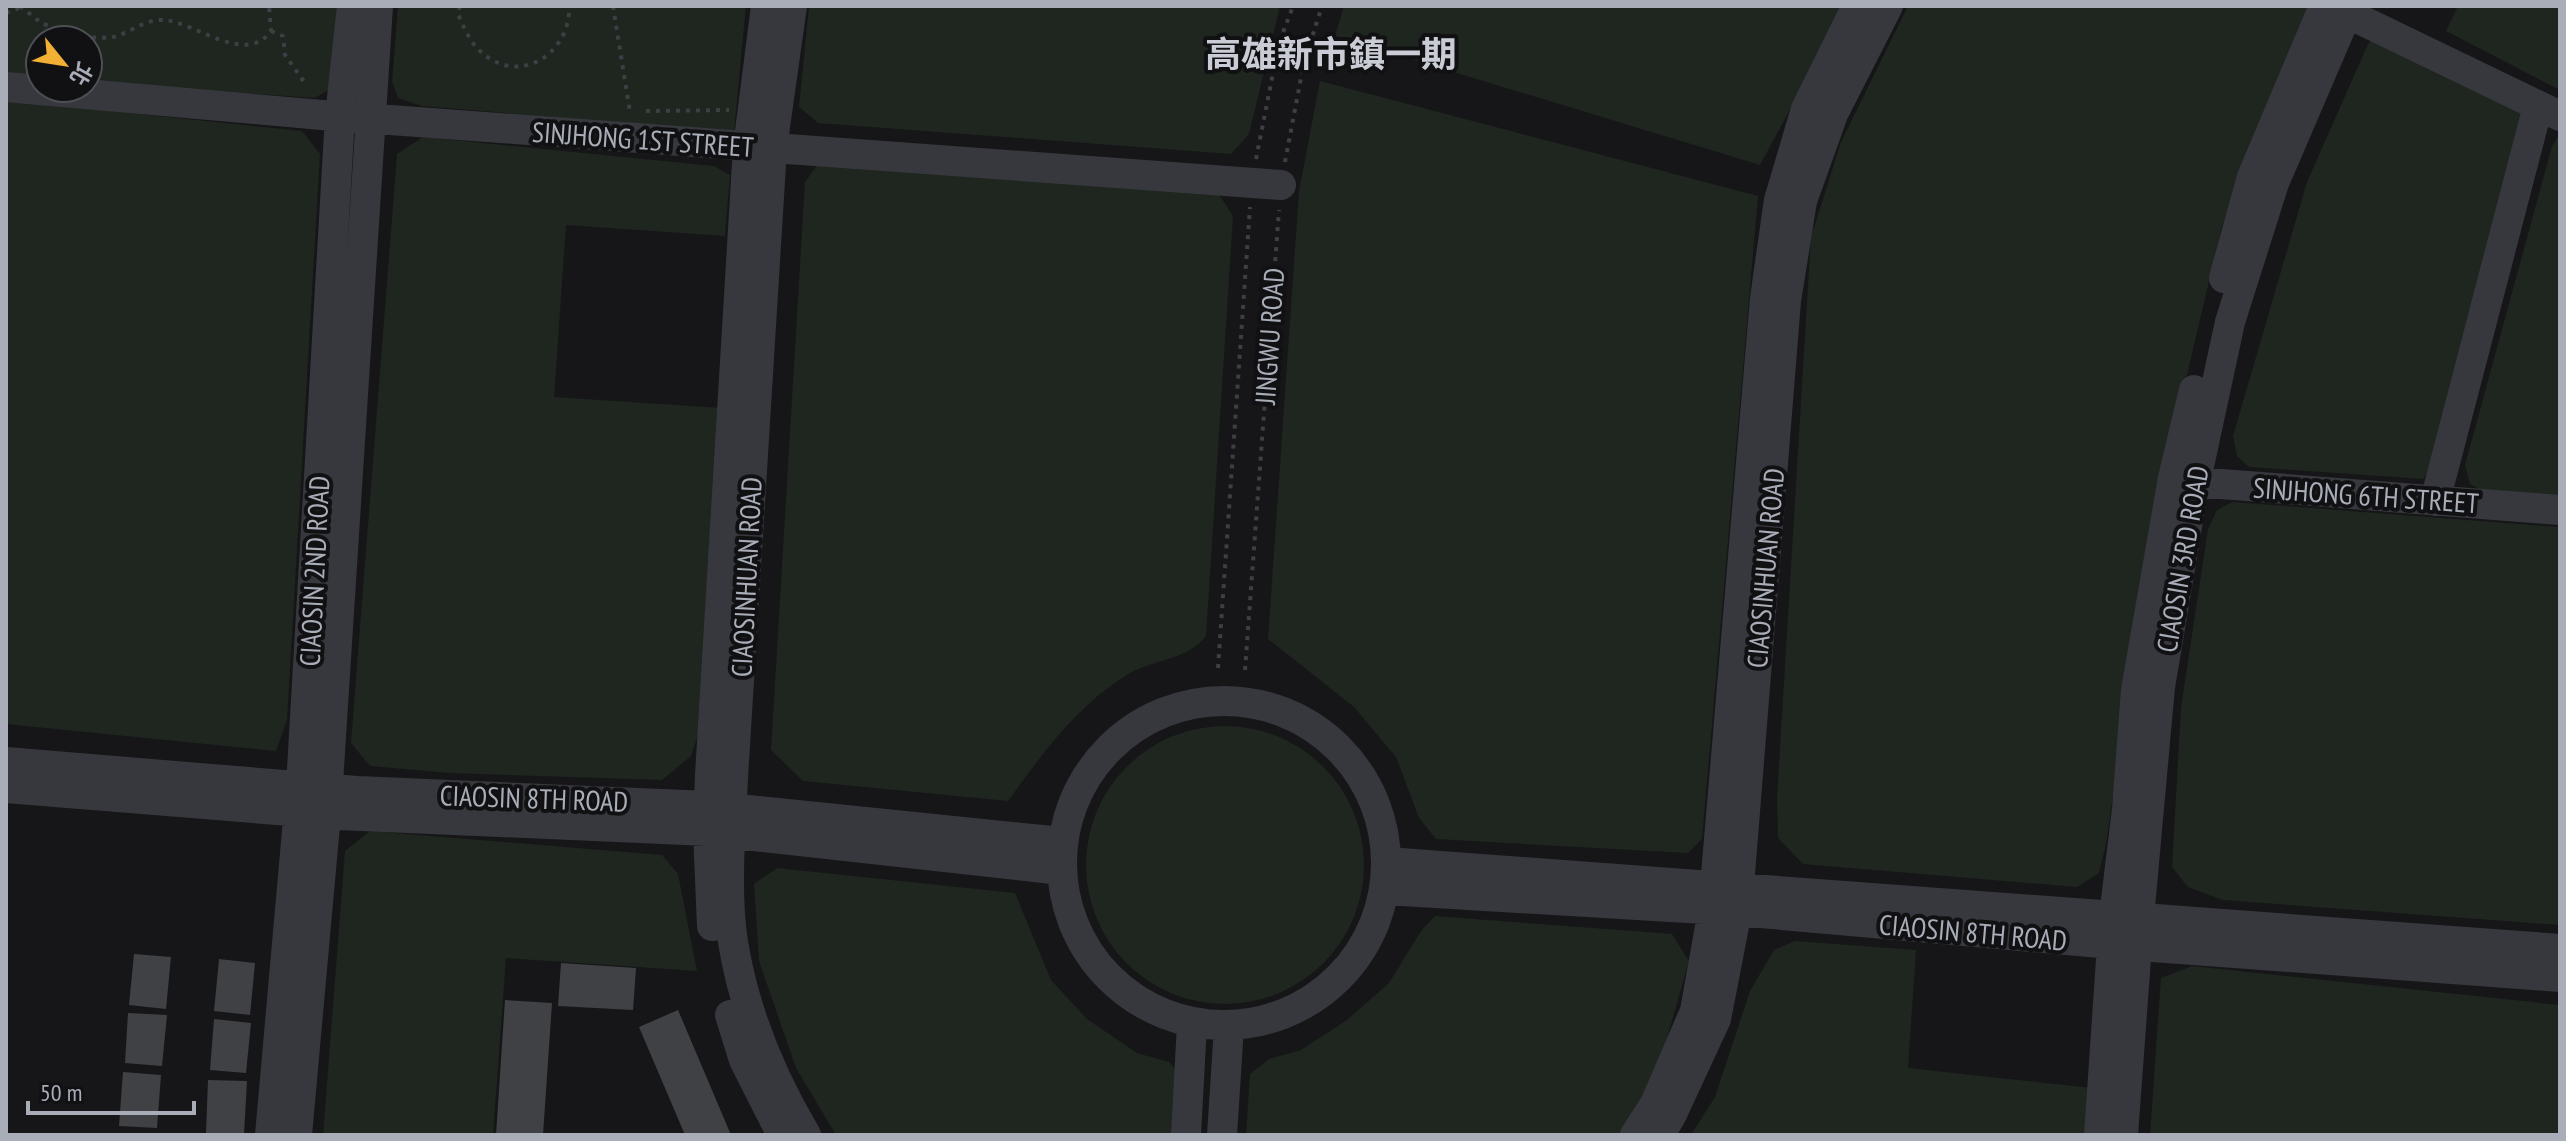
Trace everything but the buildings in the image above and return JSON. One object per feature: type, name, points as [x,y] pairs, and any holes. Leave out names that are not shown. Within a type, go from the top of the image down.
[{"type":"street","name":"CIAOSIN 2ND ROAD","points":[[297,1135],[313,800],[331,115],[352,6]]},
{"type":"street","name":"CIAOSIN 2ND ROAD","points":[[270,1135],[313,800],[378,6]]},
{"type":"street","name":"CIAOSINHUAN ROAD","points":[[766,6],[712,941],[723,994],[744,1060],[782,1135]]},
{"type":"street","name":"CIAOSINHUAN ROAD","points":[[760,148],[792,6]]},
{"type":"street","name":"CIAOSINHUAN ROAD","points":[[1635,1135],[1655,1104],[1695,1011],[1726,899],[1765,298],[1779,200],[1806,109],[1857,6]]},
{"type":"street","name":"CIAOSINHUAN ROAD","points":[[1660,1135],[1716,1019],[1786,301],[1802,201],[1833,114],[1888,6]]},
{"type":"street","points":[[2338,8],[2549,111],[2435,501]]},
{"type":"street","name":"CIAOSIN 3RD ROAD","points":[[2123,1135],[2127,809],[2136,690],[2184,480],[2230,322],[2274,183],[2338,8]]},
{"type":"street","name":"SINJHONG 1ST STREET","points":[[6,87],[370,118],[632,124],[760,148],[1266,184]]},
{"type":"street","name":"SINJHONG 6TH STREET","points":[[2184,480],[2560,510]]},
{"type":"street","points":[[1216,700],[1242,701],[1288,713],[1328,737],[1360,772],[1380,815],[1386,876],[1366,942],[1331,986],[1284,1015],[1229,1027],[1192,1024],[1142,1005],[1101,971],[1073,925],[1062,856],[1073,803],[1096,763],[1129,731],[1171,709],[1216,700]]},
{"type":"street","name":"CIAOSIN 8TH ROAD","points":[[6,762],[313,800]]},
{"type":"street","name":"CIAOSIN 8TH ROAD","points":[[6,788],[720,820],[1062,856]]},
{"type":"street","name":"CIAOSINHUAN ROAD","points":[[720,820],[733,939],[743,989],[761,1046],[786,1101],[806,1135]]},
{"type":"street","name":"CIAOSIN 8TH ROAD","points":[[1386,876],[2126,931],[2560,977]]},
{"type":"street","name":"CIAOSIN 8TH ROAD","points":[[2126,931],[2560,949]]},
{"type":"street","name":"CIAOSIN 3RD ROAD","points":[[2099,1135],[2126,931]]},
{"type":"street","points":[[1186,1135],[1192,1024]]},
{"type":"street","points":[[1222,1135],[1229,1027]]},
{"type":"path","points":[[6,13],[21,6],[40,22],[80,35],[110,38],[159,19],[174,21],[212,37],[241,44],[265,39],[271,31],[269,6]]},
{"type":"path","points":[[460,6],[458,14],[462,24],[482,53],[507,66],[529,67],[559,43],[567,28],[570,6]]},
{"type":"path","points":[[613,6],[632,124],[731,110]]},
{"type":"path","name":"JINGWU ROAD","points":[[1218,668],[1279,43],[1293,6]]},
{"type":"path","name":"JINGWU ROAD","points":[[1245,670],[1266,184],[1322,6]]},
{"type":"path","points":[[271,31],[283,36],[285,55],[304,84],[331,115]]},
{"type":"shaded area","points":[[6,6],[338,6],[333,87],[315,98],[104,83],[104,24],[24,24],[24,78],[6,77]]},
{"type":"shaded area","points":[[398,6],[746,6],[734,132],[422,106],[398,98],[392,82]]},
{"type":"shaded area","points":[[809,6],[1280,6],[1249,134],[1231,154],[818,123],[799,107]]},
{"type":"shaded area","points":[[1344,6],[1846,6],[1760,165],[1335,36]]},
{"type":"shaded area","points":[[1908,6],[2314,6],[2252,144],[2221,230],[2152,524],[2106,844],[2099,873],[2077,887],[1803,864],[1778,838],[1777,798],[1811,237],[1841,142]]},
{"type":"shaded area","points":[[2458,6],[2560,6],[2560,90],[2446,31]]},
{"type":"shaded area","points":[[2375,37],[2518,105],[2523,120],[2432,466],[2423,479],[2249,467],[2237,456],[2233,436],[2307,182],[2368,44]]},
{"type":"shaded area","points":[[1320,81],[1758,196],[1702,839],[1688,853],[1436,839],[1419,818],[1396,757],[1354,707],[1268,639],[1299,191]]},
{"type":"shaded area","points":[[6,100],[302,131],[320,154],[287,720],[276,751],[6,724]]},
{"type":"shaded area","points":[[2560,133],[2560,496],[2484,492],[2470,484],[2465,465],[2552,146]]},
{"type":"shaded area","points":[[423,137],[714,166],[730,175],[725,236],[566,225],[554,397],[721,408],[700,729],[691,756],[662,780],[450,773],[370,766],[351,743],[397,154]]},
{"type":"shaded area","points":[[818,164],[1218,193],[1233,216],[1206,636],[1189,650],[1135,670],[1107,688],[1075,717],[1008,801],[803,781],[771,750],[805,182]]},
{"type":"shaded area","points":[[2232,502],[2560,527],[2560,925],[2223,900],[2188,887],[2172,867],[2181,708],[2208,529],[2217,510]]},
{"type":"shaded area","points":[[1239,726],[1291,742],[1313,757],[1333,777],[1354,812],[1362,838],[1362,892],[1348,931],[1333,953],[1313,973],[1291,988],[1252,1002],[1211,1004],[1159,988],[1137,973],[1117,953],[1102,931],[1088,892],[1086,851],[1102,799],[1117,777],[1137,757],[1159,742],[1198,728]]},
{"type":"shaded area","points":[[370,831],[662,855],[678,874],[697,971],[506,958],[493,1135],[323,1135],[345,851]]},
{"type":"shaded area","points":[[777,868],[1015,893],[1051,980],[1087,1019],[1137,1053],[1169,1062],[1179,1073],[1175,1135],[836,1135],[796,1068],[759,961],[754,884]]},
{"type":"shaded area","points":[[1435,916],[1672,934],[1689,961],[1662,1056],[1624,1135],[1246,1135],[1250,1074],[1269,1059],[1301,1050],[1347,1020],[1389,983],[1421,931]]},
{"type":"shaded area","points":[[1795,941],[1916,950],[1908,1068],[2092,1088],[2088,1135],[1691,1135],[1715,1097],[1750,991],[1774,950]]},
{"type":"shaded area","points":[[2192,966],[2560,1005],[2560,1135],[2150,1135],[2161,978]]},
{"type":"district","name":"高雄新市鎮一期","points":[[1331,53]]}]
